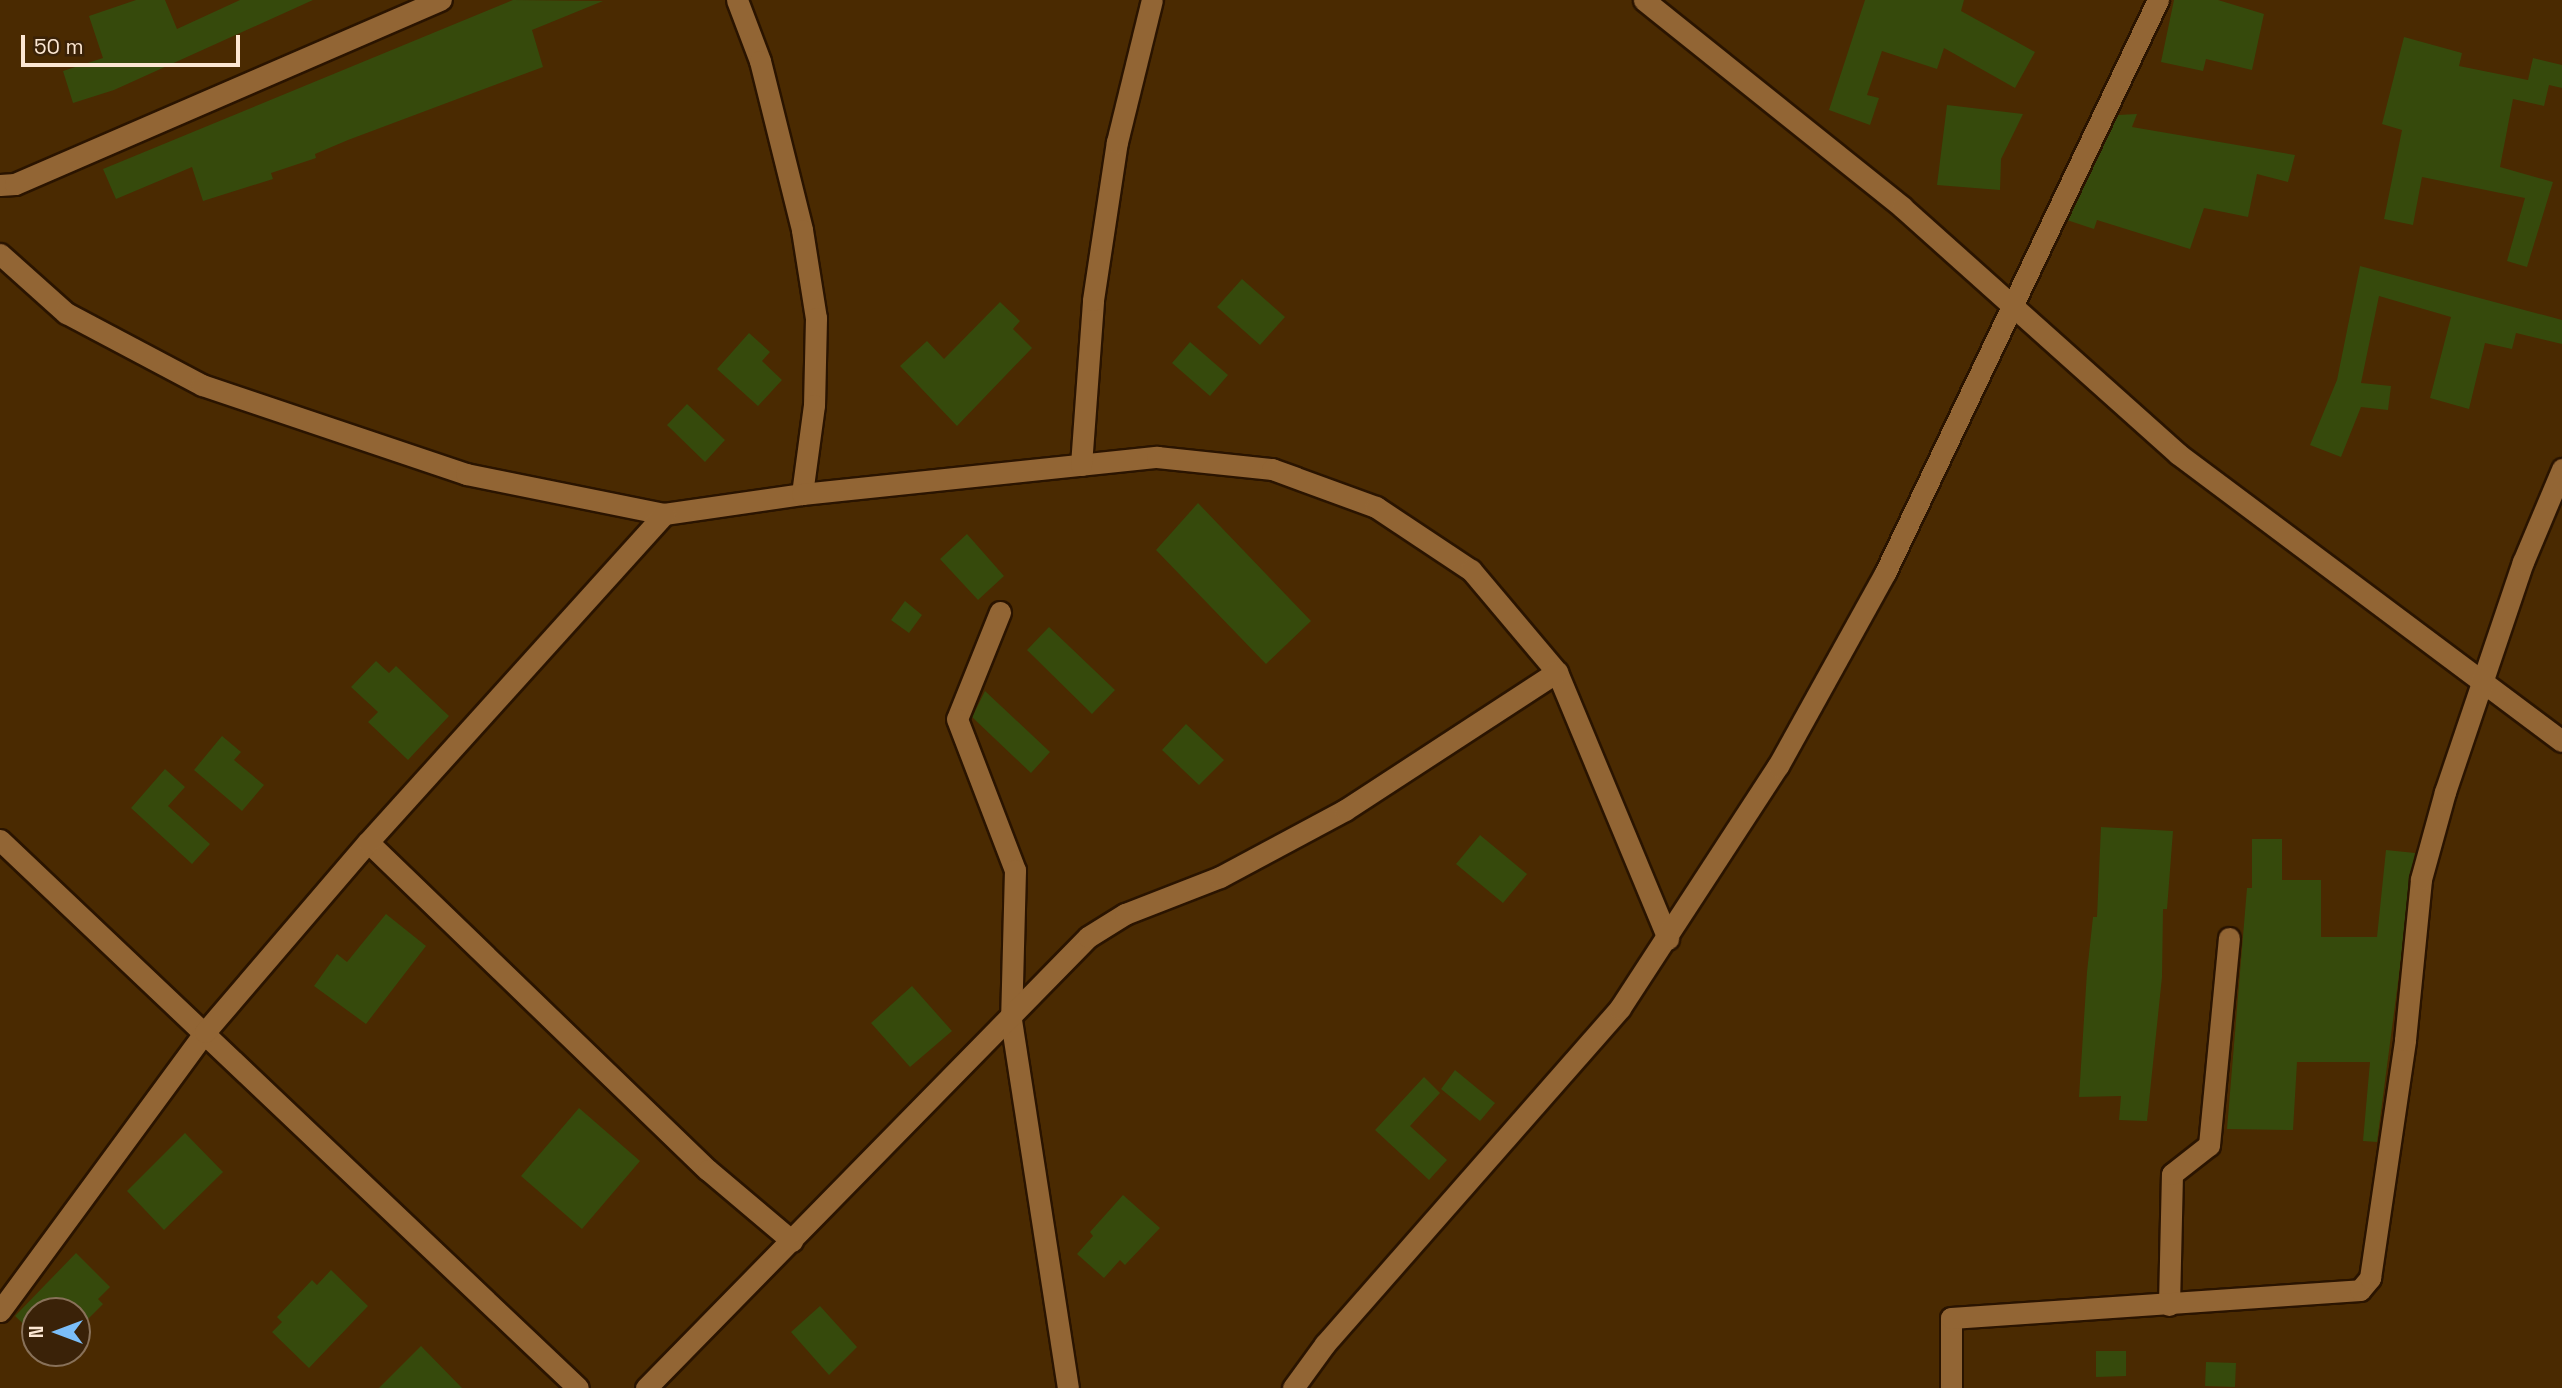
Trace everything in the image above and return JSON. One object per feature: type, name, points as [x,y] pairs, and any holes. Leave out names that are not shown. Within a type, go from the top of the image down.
[{"type":"street","points":[[0,186],[15,184],[441,0]]},
{"type":"street","points":[[737,0],[760,61],[802,230],[816,318],[814,405],[802,494]]},
{"type":"street","points":[[1081,465],[1093,300],[1115,155],[1152,0]]},
{"type":"street","points":[[1644,0],[1902,207],[2178,454],[2484,680],[2562,741]]},
{"type":"street","points":[[1293,1388],[1325,1345],[1555,1087],[1620,1008],[1668,939],[1778,766],[1885,573],[2158,0]]},
{"type":"street","points":[[0,254],[66,313],[202,385],[466,474],[664,514],[802,494],[1157,457],[1272,469],[1376,507],[1471,570],[1557,672],[1668,939]]},
{"type":"street","points":[[1951,1388],[1951,1318],[2360,1290],[2370,1278],[2405,1040],[2421,879],[2445,792],[2523,562],[2562,469]]},
{"type":"street","points":[[0,1311],[36,1269],[156,1094],[205,1031],[368,842],[664,514]]},
{"type":"street","points":[[1000,612],[957,719],[1015,870],[1011,1020],[1068,1388]]},
{"type":"street","points":[[646,1388],[1011,1020],[1088,937],[1125,914],[1220,877],[1345,810],[1557,672]]},
{"type":"street","points":[[0,840],[205,1031],[578,1388]]},
{"type":"street","points":[[368,842],[708,1170],[792,1241]]},
{"type":"street","points":[[2169,1305],[2172,1174],[2209,1146],[2229,938]]},
{"type":"building","points":[[136,0],[165,0],[177,29],[240,0],[313,0],[114,90],[73,103],[63,71],[103,58],[89,16]]},
{"type":"building","points":[[513,0],[603,1],[532,30],[543,67],[348,140],[315,154],[316,158],[271,173],[273,179],[203,201],[192,167],[116,199],[103,169]]},
{"type":"building","points":[[1865,0],[1964,0],[1961,11],[2035,52],[2015,88],[1944,48],[1937,69],[1882,51],[1867,95],[1879,98],[1870,125],[1829,110]]},
{"type":"building","points":[[2174,0],[2218,0],[2264,14],[2252,70],[2206,59],[2203,71],[2161,62]]},
{"type":"building","points":[[2404,37],[2462,53],[2459,66],[2528,80],[2533,58],[2562,65],[2562,88],[2549,85],[2544,106],[2513,99],[2500,167],[2553,182],[2527,267],[2507,261],[2525,198],[2422,177],[2413,225],[2384,219],[2402,130],[2382,124]]},
{"type":"building","points":[[1947,105],[2023,114],[2001,159],[2000,190],[1937,185]]},
{"type":"building","points":[[2137,114],[2132,127],[2295,155],[2288,182],[2257,174],[2248,217],[2204,208],[2190,249],[2097,220],[2094,229],[2067,220],[2118,115]]},
{"type":"building","points":[[2360,266],[2562,320],[2562,344],[2516,333],[2512,349],[2485,343],[2469,409],[2430,398],[2451,317],[2379,296],[2361,383],[2391,386],[2388,410],[2361,407],[2341,457],[2310,445],[2337,380]]},
{"type":"building","points":[[1242,279],[1285,317],[1260,345],[1217,307]]},
{"type":"building","points":[[1000,302],[1020,321],[1013,329],[1032,348],[957,426],[900,366],[927,341],[944,359]]},
{"type":"building","points":[[749,333],[770,352],[762,361],[782,380],[758,406],[717,369]]},
{"type":"building","points":[[1190,342],[1228,375],[1210,396],[1172,363]]},
{"type":"building","points":[[687,404],[725,440],[705,462],[667,425]]},
{"type":"building","points":[[1198,503],[1311,621],[1266,664],[1156,550]]},
{"type":"building","points":[[967,534],[1004,576],[978,600],[940,559]]},
{"type":"building","points":[[905,601],[922,615],[909,633],[891,620]]},
{"type":"building","points":[[1049,627],[1115,690],[1092,714],[1027,650]]},
{"type":"building","points":[[376,661],[389,673],[396,666],[449,716],[408,760],[368,722],[378,712],[351,687]]},
{"type":"building","points":[[985,691],[1050,752],[1031,773],[972,717]]},
{"type":"building","points":[[1186,724],[1224,760],[1199,785],[1162,750]]},
{"type":"building","points":[[222,736],[241,752],[234,760],[264,785],[242,811],[194,770]]},
{"type":"building","points":[[165,769],[185,787],[168,806],[210,844],[192,864],[131,808]]},
{"type":"building","points":[[2101,827],[2173,831],[2167,909],[2163,909],[2162,977],[2147,1121],[2119,1120],[2121,1096],[2079,1097],[2087,972],[2093,917],[2097,917]]},
{"type":"building","points":[[1480,835],[1527,874],[1503,903],[1456,864]]},
{"type":"building","points":[[2252,839],[2282,839],[2282,880],[2321,880],[2321,937],[2377,937],[2386,850],[2415,853],[2377,1142],[2363,1141],[2370,1062],[2297,1062],[2293,1130],[2227,1129],[2247,888],[2252,888]]},
{"type":"building","points":[[386,914],[426,946],[366,1024],[314,986],[337,954],[347,962]]},
{"type":"building","points":[[912,986],[952,1031],[910,1067],[871,1023]]},
{"type":"building","points":[[1455,1070],[1495,1103],[1480,1121],[1441,1089]]},
{"type":"building","points":[[1424,1077],[1440,1093],[1410,1126],[1447,1160],[1429,1180],[1375,1130]]},
{"type":"building","points":[[579,1108],[640,1161],[582,1229],[521,1176]]},
{"type":"building","points":[[185,1133],[223,1172],[164,1230],[127,1191]]},
{"type":"building","points":[[1123,1195],[1160,1228],[1125,1265],[1120,1260],[1104,1278],[1077,1254],[1093,1236],[1090,1232]]},
{"type":"building","points":[[76,1253],[110,1287],[98,1299],[103,1304],[91,1316],[91,1297],[33,1297]]},
{"type":"building","points":[[331,1270],[368,1306],[309,1368],[272,1332],[282,1322],[277,1317],[312,1280],[317,1285]]},
{"type":"building","points":[[820,1306],[857,1347],[829,1375],[791,1332]]},
{"type":"building","points":[[21,1310],[21,1322],[15,1316]]},
{"type":"building","points":[[421,1346],[462,1388],[379,1388]]},
{"type":"building","points":[[2096,1351],[2126,1351],[2126,1376],[2096,1377]]},
{"type":"building","points":[[2206,1362],[2236,1363],[2235,1387],[2205,1386]]}]
